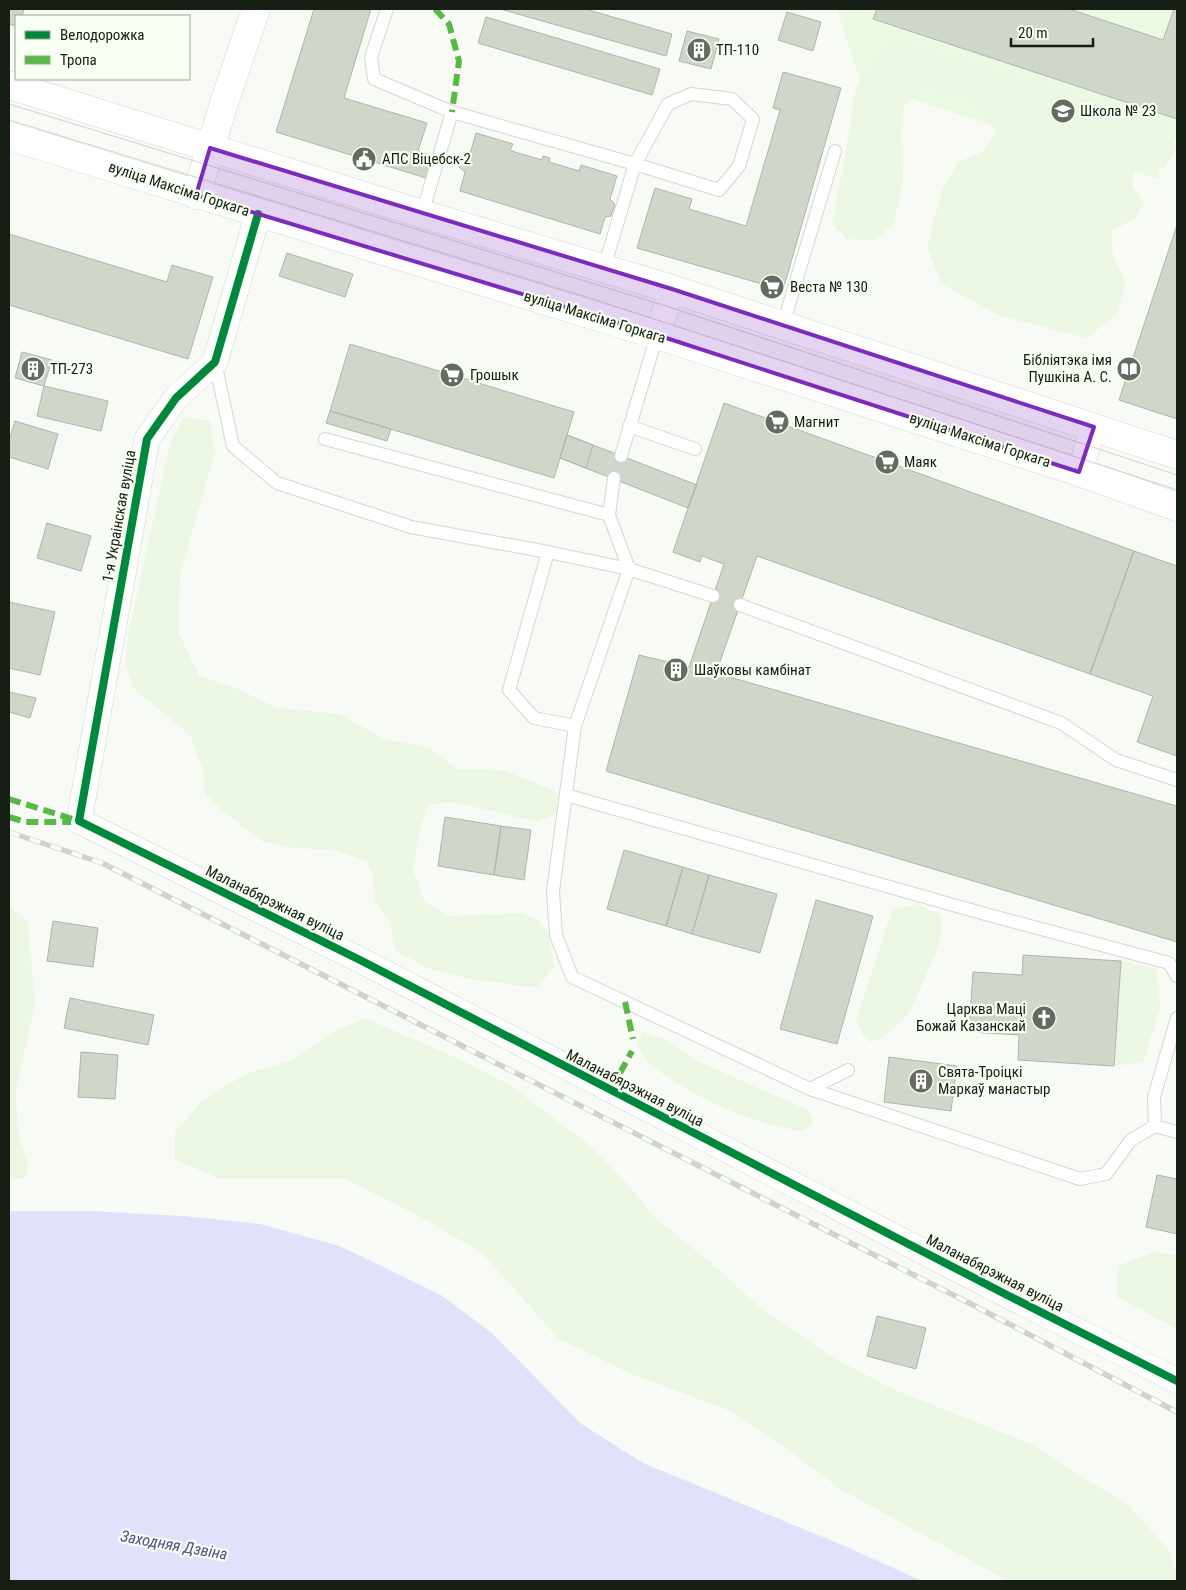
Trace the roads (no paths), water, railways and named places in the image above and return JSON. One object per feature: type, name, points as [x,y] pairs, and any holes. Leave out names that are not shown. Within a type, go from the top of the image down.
[{"type":"main road","points":[[196,195],[256,9]]},
{"type":"main road","points":[[9,85],[422,214],[672,289],[1177,455]]},
{"type":"main road","name":"вуліца Максіма Горкага","points":[[9,136],[196,195],[657,335],[1079,472],[1177,507]]},
{"type":"street","points":[[215,362],[258,214]]},
{"type":"street","points":[[657,335],[672,289]]},
{"type":"street","name":"1-я Украінская вуліца","points":[[79,822],[147,439],[176,398],[215,362]]},
{"type":"street","points":[[1079,472],[1094,427]]},
{"type":"street","name":"Маланабярэжная вуліца","points":[[79,822],[362,961],[1177,1381]]},
{"type":"lane","points":[[387,9],[371,58],[374,79],[452,112],[636,164],[719,190],[739,166],[753,119],[732,99],[690,94],[668,104],[636,164],[604,268]]},
{"type":"lane","points":[[422,214],[452,112]]},
{"type":"lane","points":[[783,325],[835,151]]},
{"type":"lane","points":[[621,456],[657,335]]},
{"type":"lane","points":[[215,362],[233,446],[278,483],[411,527],[629,569],[713,596]]},
{"type":"lane","points":[[629,426],[696,449]]},
{"type":"lane","points":[[325,439],[609,515]]},
{"type":"lane","points":[[614,478],[609,515],[629,569],[575,726],[553,891],[556,935],[572,977],[810,1089],[1080,1179],[1106,1174],[1131,1140],[1155,1126],[1177,1132]]},
{"type":"lane","points":[[548,552],[509,690],[534,718],[575,726]]},
{"type":"lane","points":[[740,605],[1061,723],[1116,760],[1177,780]]},
{"type":"lane","points":[[566,795],[966,909],[1168,963],[1177,976]]},
{"type":"lane","points":[[1155,1126],[1154,1096],[1177,1018]]},
{"type":"lane","points":[[810,1089],[848,1070]]},
{"type":"water","name":"Заходняя Дзвіна","points":[[9,1211],[92,1211],[184,1216],[260,1224],[340,1246],[441,1295],[492,1333],[580,1423],[643,1463],[847,1547],[922,1581],[9,1581]]},
{"type":"tram line","points":[[9,104],[666,306],[1177,475]]},
{"type":"tram line","points":[[9,120],[593,299],[1177,490]]},
{"type":"railway","points":[[9,832],[102,863],[973,1305],[1177,1412]]},
{"type":"place","name":"ТП-110","points":[[699,50]]},
{"type":"place","name":"Школа № 23","points":[[1063,111]]},
{"type":"place","name":"АПС Віцебск-2","points":[[364,159]]},
{"type":"place","name":"Веста № 130","points":[[772,287]]},
{"type":"place","name":"ТП-273","points":[[33,369]]},
{"type":"place","name":"Бібліятэка імя Пушкіна А. С.","points":[[1129,369]]},
{"type":"place","name":"Грошык","points":[[452,375]]},
{"type":"place","name":"Магнит","points":[[777,422]]},
{"type":"place","name":"Маяк","points":[[887,462]]},
{"type":"place","name":"Шаўковы камбінат","points":[[676,670]]},
{"type":"place","name":"Царква Маці Божай Казанскай","points":[[1044,1018]]},
{"type":"place","name":"Свята-Троіцкі Маркаў манастыр","points":[[921,1081]]}]
